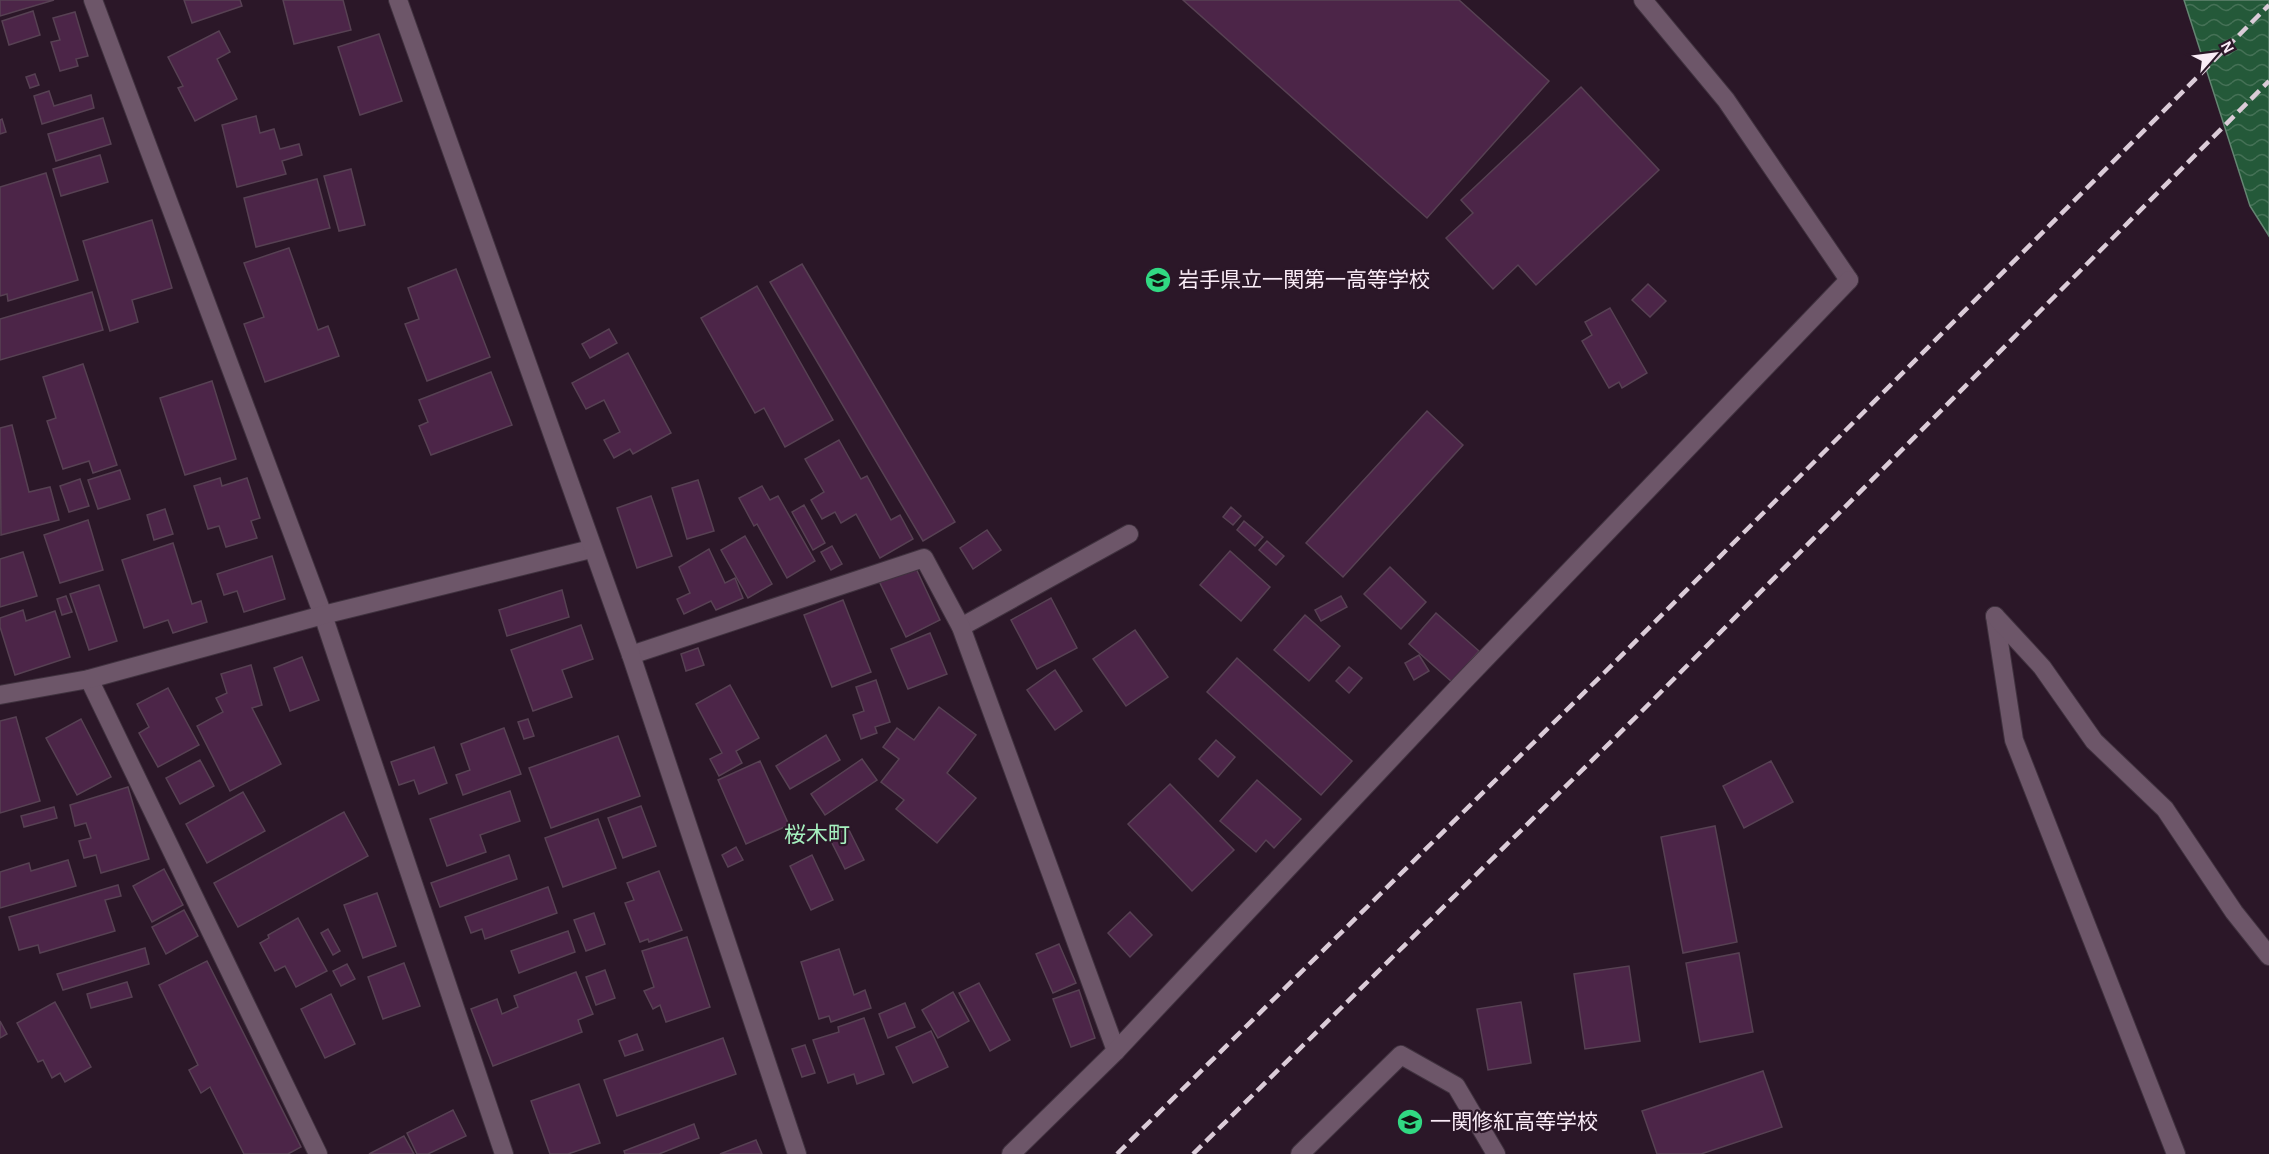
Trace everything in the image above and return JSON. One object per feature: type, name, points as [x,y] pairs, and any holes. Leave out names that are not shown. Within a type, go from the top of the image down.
[{"type":"street","points":[[93,0],[322,615],[504,1154]]},
{"type":"street","points":[[398,0],[591,549],[631,655],[797,1154]]},
{"type":"street","points":[[1011,1154],[1116,1052],[1453,693],[1849,280],[1726,100],[1642,0]]},
{"type":"street","points":[[961,627],[1129,534]]},
{"type":"street","points":[[0,695],[89,679],[322,615],[591,549]]},
{"type":"street","points":[[631,655],[924,558],[961,627],[1116,1052]]},
{"type":"street","points":[[2176,1154],[2014,740],[1995,616],[2042,667],[2094,741],[2164,809],[2234,912],[2269,956]]},
{"type":"street","points":[[89,679],[318,1154]]},
{"type":"street","points":[[1300,1154],[1401,1055],[1456,1086],[1496,1154]]},
{"type":"water","points":[[2184,0],[2269,0],[2269,236],[2250,206]]},
{"type":"building","points":[[0,0],[54,0],[0,16]]},
{"type":"building","points":[[184,0],[240,0],[242,6],[192,23]]},
{"type":"building","points":[[283,0],[343,0],[351,30],[294,44]]},
{"type":"building","points":[[1183,0],[1459,0],[1549,81],[1427,218]]},
{"type":"building","points":[[33,11],[40,35],[9,45],[2,21]]},
{"type":"building","points":[[75,12],[88,56],[76,59],[78,66],[60,71],[51,42],[60,40],[53,18]]},
{"type":"building","points":[[219,31],[230,52],[217,59],[237,99],[195,121],[178,88],[183,86],[168,57]]},
{"type":"building","points":[[379,34],[402,101],[360,115],[338,47]]},
{"type":"building","points":[[35,74],[39,85],[30,88],[26,77]]},
{"type":"building","points":[[1581,87],[1659,170],[1536,285],[1518,265],[1493,289],[1446,238],[1473,213],[1461,200]]},
{"type":"building","points":[[49,91],[54,106],[91,95],[94,108],[42,124],[34,96]]},
{"type":"building","points":[[256,116],[260,133],[274,129],[280,149],[299,144],[302,155],[282,161],[286,174],[237,187],[222,125]]},
{"type":"building","points":[[103,118],[111,144],[56,161],[48,134]]},
{"type":"building","points":[[2,119],[6,132],[0,134],[0,120]]},
{"type":"building","points":[[100,155],[108,182],[61,196],[53,169]]},
{"type":"building","points":[[351,169],[365,225],[339,231],[324,176]]},
{"type":"building","points":[[46,173],[78,280],[8,301],[7,294],[0,296],[0,187]]},
{"type":"building","points":[[317,179],[330,228],[256,247],[244,198]]},
{"type":"building","points":[[152,220],[172,288],[132,300],[138,322],[110,331],[83,241]]},
{"type":"building","points":[[289,248],[318,330],[328,326],[339,356],[265,382],[244,324],[264,317],[244,263]]},
{"type":"building","points":[[802,264],[955,522],[923,541],[770,282]]},
{"type":"building","points":[[456,269],[490,357],[427,381],[405,324],[419,319],[408,288]]},
{"type":"building","points":[[1648,284],[1666,301],[1650,317],[1632,300]]},
{"type":"building","points":[[757,286],[833,420],[785,447],[764,408],[755,413],[701,318]]},
{"type":"building","points":[[92,292],[103,330],[0,360],[0,319]]},
{"type":"building","points":[[1610,308],[1647,373],[1622,388],[1619,382],[1609,388],[1582,341],[1592,335],[1585,322]]},
{"type":"building","points":[[609,329],[617,343],[590,358],[582,344]]},
{"type":"building","points":[[628,353],[671,433],[633,454],[630,449],[614,458],[604,440],[620,432],[604,400],[586,409],[572,383]]},
{"type":"building","points":[[83,364],[117,465],[93,473],[89,461],[63,469],[47,421],[56,418],[43,377]]},
{"type":"building","points":[[491,372],[512,425],[431,455],[419,426],[428,422],[419,400]]},
{"type":"building","points":[[212,381],[236,459],[185,475],[160,398]]},
{"type":"building","points":[[1427,411],[1463,445],[1343,577],[1306,543]]},
{"type":"building","points":[[12,425],[29,492],[50,487],[59,520],[1,535],[0,428]]},
{"type":"building","points":[[839,440],[861,479],[867,476],[891,520],[900,515],[913,539],[880,558],[856,514],[841,523],[835,512],[822,519],[811,500],[824,492],[805,459]]},
{"type":"building","points":[[120,470],[130,499],[98,509],[88,480]]},
{"type":"building","points":[[220,478],[222,486],[247,478],[260,518],[251,521],[257,538],[226,547],[219,526],[208,529],[194,486]]},
{"type":"building","points":[[80,479],[89,506],[69,512],[60,486]]},
{"type":"building","points":[[698,480],[714,531],[687,539],[672,488]]},
{"type":"building","points":[[762,486],[770,500],[778,496],[815,561],[787,578],[757,524],[754,526],[739,498]]},
{"type":"building","points":[[651,496],[672,556],[637,568],[617,508]]},
{"type":"building","points":[[804,505],[825,543],[813,550],[792,512]]},
{"type":"building","points":[[1231,507],[1241,516],[1233,525],[1223,517]]},
{"type":"building","points":[[165,509],[173,534],[154,540],[147,515]]},
{"type":"building","points":[[88,520],[103,570],[60,583],[44,535]]},
{"type":"building","points":[[1244,521],[1263,537],[1255,546],[1237,530]]},
{"type":"building","points":[[987,530],[1001,550],[973,569],[960,548]]},
{"type":"building","points":[[745,536],[772,584],[748,598],[721,550]]},
{"type":"building","points":[[1267,541],[1284,556],[1276,565],[1259,550]]},
{"type":"building","points":[[173,543],[192,604],[201,601],[207,622],[173,633],[168,620],[144,628],[122,560]]},
{"type":"building","points":[[832,546],[842,564],[831,570],[821,552]]},
{"type":"building","points":[[709,549],[725,583],[735,578],[743,598],[716,610],[711,601],[684,614],[677,599],[690,593],[679,567]]},
{"type":"building","points":[[1230,551],[1270,587],[1241,621],[1200,585]]},
{"type":"building","points":[[23,552],[37,596],[0,607],[0,559]]},
{"type":"building","points":[[272,556],[285,599],[244,612],[237,591],[224,595],[217,574]]},
{"type":"building","points":[[913,562],[940,620],[906,637],[878,579]]},
{"type":"building","points":[[1390,567],[1426,602],[1401,629],[1364,594]]},
{"type":"building","points":[[99,585],[117,641],[89,650],[70,594]]},
{"type":"building","points":[[562,590],[569,617],[507,636],[499,610]]},
{"type":"building","points":[[66,596],[72,612],[62,615],[57,599]]},
{"type":"building","points":[[1341,596],[1347,607],[1321,621],[1315,610]]},
{"type":"building","points":[[1051,598],[1077,648],[1037,669],[1011,620]]},
{"type":"building","points":[[843,600],[871,672],[832,687],[804,615]]},
{"type":"building","points":[[23,610],[26,621],[55,611],[70,657],[15,675],[0,627],[0,618]]},
{"type":"building","points":[[1436,613],[1479,651],[1452,682],[1409,644]]},
{"type":"building","points":[[1305,615],[1340,646],[1309,681],[1274,650]]},
{"type":"building","points":[[581,625],[593,659],[562,670],[572,697],[533,711],[511,650]]},
{"type":"building","points":[[1135,630],[1168,677],[1126,706],[1093,659]]},
{"type":"building","points":[[930,633],[947,674],[908,689],[891,649]]},
{"type":"building","points":[[698,648],[704,665],[686,671],[681,654]]},
{"type":"building","points":[[1419,655],[1429,671],[1414,680],[1405,663]]},
{"type":"building","points":[[302,657],[319,700],[290,711],[274,668]]},
{"type":"building","points":[[1237,658],[1352,761],[1321,795],[1207,692]]},
{"type":"building","points":[[251,665],[262,705],[252,708],[281,764],[230,791],[197,726],[223,712],[216,698],[227,693],[221,674]]},
{"type":"building","points":[[1349,667],[1362,678],[1349,693],[1336,681]]},
{"type":"building","points":[[1055,670],[1082,711],[1055,730],[1027,690]]},
{"type":"building","points":[[876,680],[890,722],[875,727],[877,733],[861,739],[853,715],[864,711],[856,687]]},
{"type":"building","points":[[730,685],[759,738],[736,751],[742,763],[719,776],[710,759],[722,753],[696,704]]},
{"type":"building","points":[[168,688],[199,745],[158,767],[139,733],[149,727],[137,704]]},
{"type":"building","points":[[939,707],[976,735],[947,773],[976,798],[937,843],[896,809],[904,800],[881,782],[899,759],[883,747],[897,728],[914,740]]},
{"type":"building","points":[[16,717],[40,801],[0,813],[0,721]]},
{"type":"building","points":[[81,719],[111,777],[77,795],[46,738]]},
{"type":"building","points":[[528,719],[534,736],[524,739],[518,722]]},
{"type":"building","points":[[504,728],[521,774],[463,795],[456,775],[470,770],[461,744]]},
{"type":"building","points":[[826,735],[840,760],[790,789],[776,766]]},
{"type":"building","points":[[618,736],[640,796],[551,828],[529,768]]},
{"type":"building","points":[[1216,740],[1235,757],[1218,777],[1199,759]]},
{"type":"building","points":[[434,747],[447,783],[419,794],[414,780],[399,785],[391,762]]},
{"type":"building","points":[[862,759],[877,780],[825,815],[811,794]]},
{"type":"building","points":[[200,760],[214,786],[180,804],[166,778]]},
{"type":"building","points":[[760,761],[789,825],[746,844],[718,780]]},
{"type":"building","points":[[1771,761],[1793,802],[1744,828],[1723,786]]},
{"type":"building","points":[[1257,780],[1301,819],[1274,848],[1266,840],[1256,852],[1220,821]]},
{"type":"building","points":[[1170,784],[1234,850],[1192,891],[1128,824]]},
{"type":"building","points":[[128,787],[149,859],[101,873],[96,855],[84,858],[79,841],[91,838],[86,823],[75,826],[70,805]]},
{"type":"building","points":[[510,791],[520,821],[480,835],[486,852],[447,866],[430,819]]},
{"type":"building","points":[[243,792],[265,831],[207,863],[186,824]]},
{"type":"building","points":[[641,806],[656,846],[623,858],[608,818]]},
{"type":"building","points":[[54,807],[57,818],[24,827],[21,816]]},
{"type":"building","points":[[344,812],[368,856],[238,927],[214,883]]},
{"type":"building","points":[[598,819],[616,868],[563,887],[545,838]]},
{"type":"building","points":[[1715,826],[1737,942],[1683,953],[1661,837]]},
{"type":"building","points":[[848,828],[864,860],[845,869],[829,837]]},
{"type":"building","points":[[736,847],[743,860],[728,867],[722,855]]},
{"type":"building","points":[[509,855],[517,879],[440,907],[431,883]]},
{"type":"building","points":[[812,855],[833,900],[811,910],[790,866]]},
{"type":"building","points":[[68,860],[76,886],[0,908],[0,872],[29,863],[31,871]]},
{"type":"building","points":[[164,869],[183,905],[152,922],[133,886]]},
{"type":"building","points":[[659,871],[682,930],[649,942],[648,939],[640,942],[625,903],[634,900],[627,883]]},
{"type":"building","points":[[118,885],[121,896],[105,900],[115,931],[40,953],[38,945],[19,950],[9,917]]},
{"type":"building","points":[[548,887],[557,913],[485,939],[482,929],[471,933],[465,917]]},
{"type":"building","points":[[377,893],[396,946],[363,958],[344,905]]},
{"type":"building","points":[[184,910],[198,936],[166,954],[152,927]]},
{"type":"building","points":[[1130,912],[1152,935],[1130,957],[1108,933]]},
{"type":"building","points":[[594,913],[605,944],[586,951],[574,920]]},
{"type":"building","points":[[298,918],[327,971],[296,987],[285,966],[275,971],[260,943],[269,938],[268,935]]},
{"type":"building","points":[[328,929],[340,951],[333,955],[321,933]]},
{"type":"building","points":[[568,931],[575,952],[519,973],[511,951]]},
{"type":"building","points":[[687,937],[710,1007],[666,1022],[660,1005],[653,1009],[644,991],[654,987],[642,951]]},
{"type":"building","points":[[1059,944],[1076,983],[1053,993],[1036,954]]},
{"type":"building","points":[[145,948],[149,964],[63,990],[57,974]]},
{"type":"building","points":[[839,949],[854,995],[865,990],[871,1008],[831,1022],[829,1016],[819,1019],[801,962]]},
{"type":"building","points":[[1739,953],[1753,1032],[1700,1042],[1686,963]]},
{"type":"building","points":[[207,961],[301,1147],[288,1154],[244,1154],[210,1087],[201,1093],[189,1070],[198,1065],[159,985]]},
{"type":"building","points":[[404,963],[420,1006],[383,1019],[368,977]]},
{"type":"building","points":[[347,964],[355,979],[341,986],[333,971]]},
{"type":"building","points":[[1629,966],[1640,1041],[1585,1049],[1574,974]]},
{"type":"building","points":[[605,970],[615,998],[596,1005],[586,977]]},
{"type":"building","points":[[576,972],[593,1014],[578,1020],[582,1032],[493,1066],[471,1009],[497,999],[502,1014],[518,1007],[514,996]]},
{"type":"building","points":[[127,982],[132,997],[91,1008],[87,994]]},
{"type":"building","points":[[979,983],[1010,1040],[990,1051],[959,993]]},
{"type":"building","points":[[1079,990],[1095,1038],[1071,1047],[1053,999]]},
{"type":"building","points":[[953,992],[969,1021],[938,1038],[922,1010]]},
{"type":"building","points":[[331,994],[355,1044],[325,1058],[301,1009]]},
{"type":"building","points":[[55,1002],[91,1067],[65,1082],[60,1073],[52,1078],[43,1060],[38,1062],[17,1023]]},
{"type":"building","points":[[1521,1002],[1531,1063],[1488,1070],[1477,1009]]},
{"type":"building","points":[[905,1003],[915,1027],[888,1038],[879,1014]]},
{"type":"building","points":[[864,1018],[884,1074],[857,1084],[854,1074],[828,1083],[813,1040],[839,1032],[838,1027]]},
{"type":"building","points":[[0,1021],[7,1034],[0,1038]]},
{"type":"building","points":[[931,1031],[948,1067],[913,1083],[896,1047]]},
{"type":"building","points":[[637,1034],[643,1050],[625,1056],[619,1041]]},
{"type":"building","points":[[723,1038],[736,1074],[617,1116],[604,1080]]},
{"type":"building","points":[[805,1045],[815,1073],[802,1077],[792,1049]]},
{"type":"building","points":[[1763,1071],[1782,1127],[1701,1154],[1657,1154],[1642,1111]]},
{"type":"building","points":[[579,1084],[600,1143],[568,1154],[550,1154],[531,1101]]},
{"type":"building","points":[[453,1110],[466,1136],[428,1154],[417,1154],[407,1133]]},
{"type":"building","points":[[694,1124],[699,1138],[659,1154],[625,1154],[624,1151]]},
{"type":"building","points":[[404,1136],[414,1154],[369,1154]]},
{"type":"building","points":[[756,1140],[762,1154],[720,1154]]},
{"type":"railway","points":[[1117,1154],[1604,673],[2269,5]]},
{"type":"railway","points":[[1193,1154],[1637,716],[2269,81]]},
{"type":"place","name":"岩手県立一関第一高等学校","points":[[1158,280]]},
{"type":"place","name":"一関修紅高等学校","points":[[1410,1122]]},
{"type":"district","name":"桜木町","points":[[817,835]]}]
